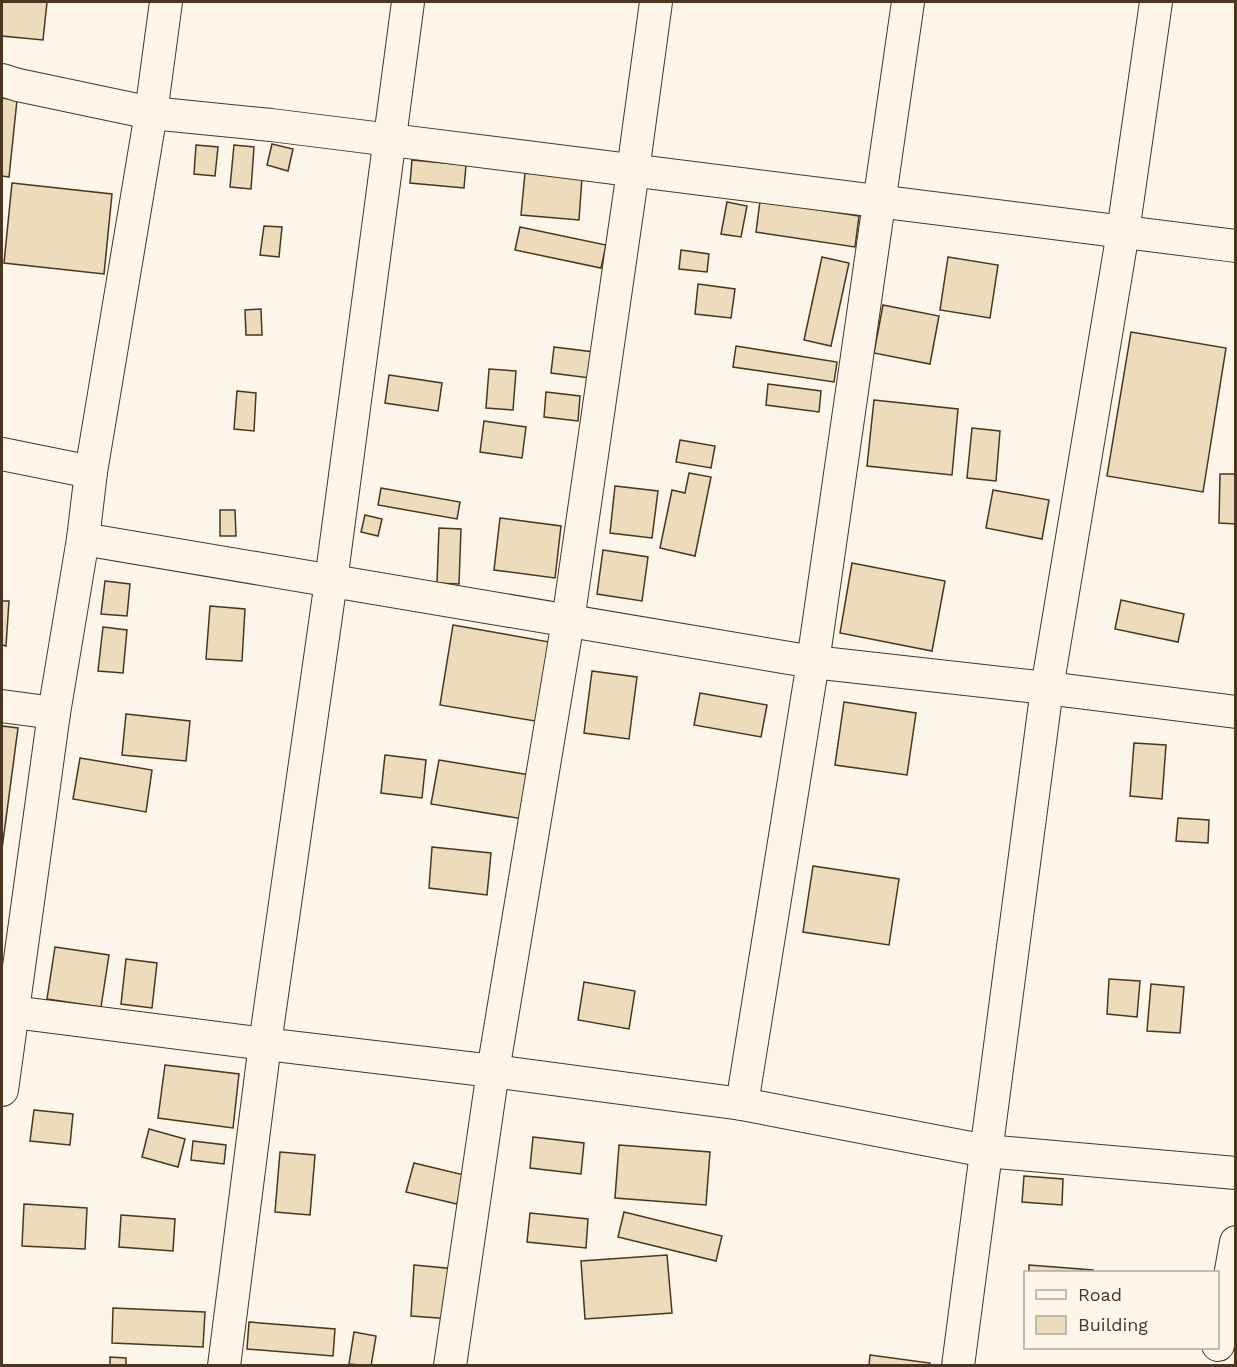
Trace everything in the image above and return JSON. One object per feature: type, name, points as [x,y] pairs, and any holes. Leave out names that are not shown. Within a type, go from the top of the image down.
[{"type":"street","points":[[2,1090],[54,713],[83,539],[91,472],[151,113],[166,2]]},
{"type":"street","points":[[224,1365],[265,1044],[331,581],[408,2]]},
{"type":"street","points":[[450,1365],[493,1071],[568,621],[656,2]]},
{"type":"street","points":[[742,1104],[813,662],[908,2]]},
{"type":"street","points":[[958,1365],[1047,688],[1123,232],[1155,2]]},
{"type":"street","points":[[2,80],[151,113],[271,125],[1236,246]]},
{"type":"street","points":[[2,454],[91,472]]},
{"type":"street","points":[[83,539],[813,662],[1236,712]]},
{"type":"street","points":[[2,706],[54,713]]},
{"type":"street","points":[[13,1012],[742,1104],[986,1151],[1236,1173]]},
{"type":"street","points":[[1219,1335],[1236,1242]]},
{"type":"street","points":[[1214,1365],[1217,1349]]},
{"type":"building","points":[[2,2],[47,2],[43,40],[2,36]]},
{"type":"building","points":[[2,98],[17,100],[9,177],[2,176]]},
{"type":"building","points":[[272,144],[293,149],[288,171],[267,165]]},
{"type":"building","points":[[196,145],[218,147],[215,176],[194,174]]},
{"type":"building","points":[[234,145],[254,147],[251,189],[230,187]]},
{"type":"building","points":[[412,160],[466,165],[464,188],[410,183]]},
{"type":"building","points":[[525,173],[582,178],[579,220],[521,215]]},
{"type":"building","points":[[12,183],[112,194],[104,274],[4,263]]},
{"type":"building","points":[[760,201],[859,216],[855,247],[756,232]]},
{"type":"building","points":[[727,202],[747,206],[741,237],[721,234]]},
{"type":"building","points":[[264,226],[282,227],[279,257],[260,255]]},
{"type":"building","points":[[520,227],[606,245],[601,268],[515,250]]},
{"type":"building","points":[[681,250],[709,254],[707,272],[679,269]]},
{"type":"building","points":[[822,257],[849,263],[831,346],[804,340]]},
{"type":"building","points":[[948,257],[998,265],[990,318],[940,310]]},
{"type":"building","points":[[698,284],[735,289],[731,318],[695,314]]},
{"type":"building","points":[[883,305],[939,316],[930,364],[874,353]]},
{"type":"building","points":[[261,309],[262,335],[246,335],[245,310]]},
{"type":"building","points":[[1131,332],[1226,348],[1203,492],[1107,476]]},
{"type":"building","points":[[736,346],[837,362],[834,382],[733,367]]},
{"type":"building","points":[[554,347],[594,352],[590,378],[551,373]]},
{"type":"building","points":[[489,369],[516,371],[513,410],[486,408]]},
{"type":"building","points":[[389,375],[442,383],[438,411],[385,403]]},
{"type":"building","points":[[768,384],[821,391],[819,412],[766,405]]},
{"type":"building","points":[[237,391],[256,393],[254,431],[234,429]]},
{"type":"building","points":[[546,392],[580,396],[578,421],[544,417]]},
{"type":"building","points":[[874,400],[958,409],[952,475],[867,466]]},
{"type":"building","points":[[484,421],[526,427],[522,458],[480,452]]},
{"type":"building","points":[[972,428],[1000,431],[996,481],[967,478]]},
{"type":"building","points":[[680,440],[715,446],[711,468],[676,462]]},
{"type":"building","points":[[689,473],[711,477],[695,556],[660,548],[672,490],[685,493]]},
{"type":"building","points":[[1220,474],[1236,474],[1236,524],[1219,523]]},
{"type":"building","points":[[615,486],[658,491],[652,538],[610,533]]},
{"type":"building","points":[[381,488],[460,502],[457,519],[378,505]]},
{"type":"building","points":[[993,490],[1049,500],[1042,539],[986,528]]},
{"type":"building","points":[[220,510],[235,510],[236,536],[220,536]]},
{"type":"building","points":[[365,515],[382,519],[378,536],[361,532]]},
{"type":"building","points":[[500,518],[561,526],[555,578],[494,570]]},
{"type":"building","points":[[439,528],[461,529],[459,584],[437,583]]},
{"type":"building","points":[[603,550],[648,557],[642,601],[597,594]]},
{"type":"building","points":[[852,563],[945,581],[932,651],[840,633]]},
{"type":"building","points":[[105,581],[130,584],[127,616],[101,614]]},
{"type":"building","points":[[1121,600],[1184,614],[1178,642],[1115,629]]},
{"type":"building","points":[[2,601],[9,601],[6,646],[2,645]]},
{"type":"building","points":[[210,606],[245,609],[242,661],[206,659]]},
{"type":"building","points":[[453,625],[555,643],[541,722],[440,705]]},
{"type":"building","points":[[103,627],[127,630],[123,673],[98,671]]},
{"type":"building","points":[[592,671],[637,677],[629,739],[584,733]]},
{"type":"building","points":[[700,693],[767,705],[761,737],[694,725]]},
{"type":"building","points":[[844,702],[916,713],[907,775],[835,765]]},
{"type":"building","points":[[126,714],[190,721],[186,761],[122,755]]},
{"type":"building","points":[[2,726],[18,728],[2,849]]},
{"type":"building","points":[[1134,743],[1166,745],[1162,799],[1130,796]]},
{"type":"building","points":[[385,755],[426,760],[422,798],[381,793]]},
{"type":"building","points":[[80,758],[152,770],[146,812],[73,799]]},
{"type":"building","points":[[439,760],[530,775],[523,819],[431,804]]},
{"type":"building","points":[[1178,818],[1209,820],[1208,843],[1176,841]]},
{"type":"building","points":[[432,847],[491,853],[487,895],[429,888]]},
{"type":"building","points":[[813,866],[899,879],[889,945],[803,932]]},
{"type":"building","points":[[55,947],[109,955],[101,1007],[47,999]]},
{"type":"building","points":[[126,959],[157,963],[152,1008],[121,1004]]},
{"type":"building","points":[[1109,979],[1140,981],[1137,1017],[1107,1014]]},
{"type":"building","points":[[584,982],[635,991],[629,1029],[578,1020]]},
{"type":"building","points":[[1151,984],[1184,987],[1180,1033],[1147,1031]]},
{"type":"building","points":[[165,1065],[239,1074],[233,1128],[158,1118]]},
{"type":"building","points":[[34,1110],[73,1114],[70,1145],[30,1141]]},
{"type":"building","points":[[149,1129],[185,1139],[178,1167],[142,1157]]},
{"type":"building","points":[[533,1137],[584,1143],[581,1174],[530,1168]]},
{"type":"building","points":[[193,1141],[226,1145],[224,1164],[191,1160]]},
{"type":"building","points":[[619,1145],[710,1152],[706,1205],[615,1198]]},
{"type":"building","points":[[280,1152],[315,1155],[310,1215],[275,1212]]},
{"type":"building","points":[[414,1163],[464,1175],[457,1204],[406,1192]]},
{"type":"building","points":[[1024,1176],[1063,1179],[1062,1205],[1022,1202]]},
{"type":"building","points":[[24,1204],[87,1208],[85,1249],[22,1246]]},
{"type":"building","points":[[624,1212],[722,1236],[716,1261],[618,1237]]},
{"type":"building","points":[[530,1213],[588,1219],[586,1248],[527,1242]]},
{"type":"building","points":[[121,1215],[175,1219],[173,1251],[119,1247]]},
{"type":"building","points":[[667,1255],[672,1313],[585,1319],[581,1261]]},
{"type":"building","points":[[414,1265],[456,1269],[452,1319],[411,1316]]},
{"type":"building","points":[[1029,1265],[1093,1270],[1093,1271],[1029,1271]]},
{"type":"building","points":[[113,1308],[205,1312],[203,1347],[112,1343]]},
{"type":"building","points":[[249,1322],[335,1329],[333,1356],[247,1349]]},
{"type":"building","points":[[354,1332],[376,1336],[371,1366],[349,1364]]},
{"type":"building","points":[[870,1355],[930,1363],[929,1366],[869,1366]]},
{"type":"building","points":[[110,1357],[126,1358],[126,1366],[110,1366]]}]
